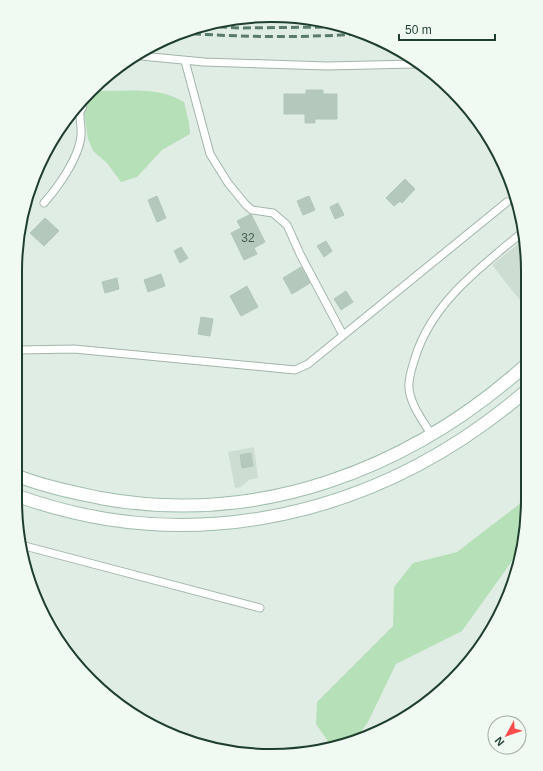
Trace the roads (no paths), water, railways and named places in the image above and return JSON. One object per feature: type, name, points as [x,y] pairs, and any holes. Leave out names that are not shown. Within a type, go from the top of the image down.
[{"type":"main road","points":[[22,477],[53,487],[118,501],[169,505],[224,504],[267,499],[322,484],[368,466],[431,434],[493,393],[521,368]]},
{"type":"main road","points":[[22,497],[69,513],[135,523],[186,525],[244,521],[274,516],[335,500],[418,464],[469,434],[521,395]]},
{"type":"lane","points":[[145,56],[185,61],[334,66],[410,64]]},
{"type":"lane","points":[[185,61],[210,154],[228,183],[246,205],[252,210],[273,213],[287,225],[300,254],[343,335]]},
{"type":"lane","points":[[44,203],[56,189],[73,160],[81,136],[80,112]]},
{"type":"lane","points":[[22,350],[74,349],[295,370],[308,364],[507,202]]},
{"type":"lane","points":[[431,434],[419,414],[409,389],[410,373],[417,352],[435,318],[457,289],[518,236]]},
{"type":"lane","points":[[27,547],[260,608]]},
{"type":"railway","points":[[223,27],[320,27]]},
{"type":"railway","points":[[196,34],[270,36],[350,34]]}]
